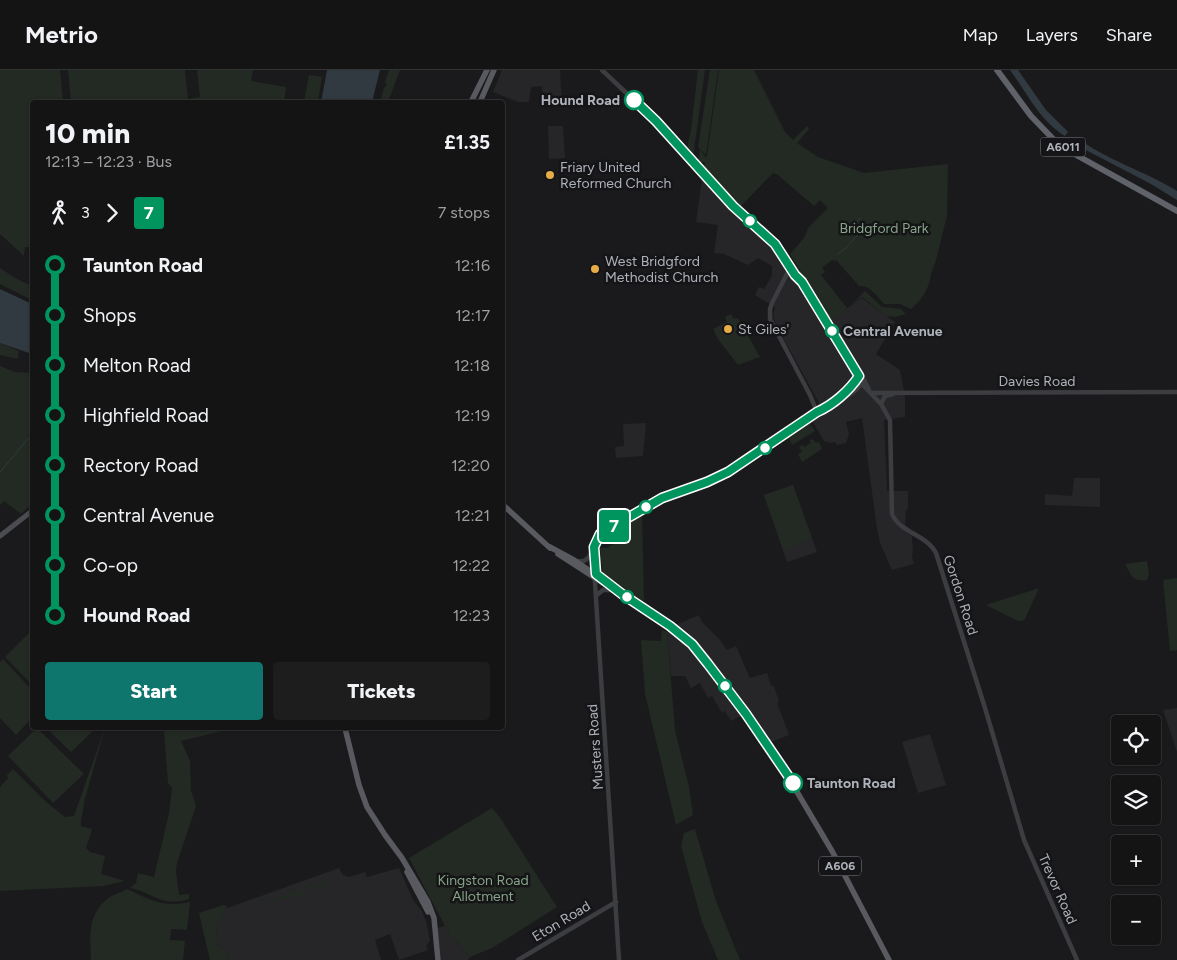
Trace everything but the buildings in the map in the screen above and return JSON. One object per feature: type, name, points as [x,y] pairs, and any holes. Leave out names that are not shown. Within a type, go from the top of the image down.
[{"type":"highway","name":"A6011","points":[[997,70],[1031,116],[1056,142],[1177,211]]},
{"type":"main road","points":[[472,100],[487,70]]},
{"type":"main road","points":[[481,100],[494,70]]},
{"type":"main road","name":"A606","points":[[505,507],[565,560],[622,594],[670,626],[692,644],[746,714],[788,774],[816,822],[889,960]]},
{"type":"main road","points":[[0,536],[30,513]]},
{"type":"main road","name":"A606","points":[[548,546],[574,560],[613,590],[622,594]]},
{"type":"main road","points":[[345,730],[359,785],[367,806],[418,891],[434,927],[438,960]]},
{"type":"street","points":[[602,70],[656,121],[726,199],[775,244],[784,256],[792,270],[788,272],[772,304],[770,319],[817,412]]},
{"type":"street","name":"Gordon Road","points":[[817,412],[861,382],[887,412],[890,423],[892,514],[898,524],[927,541],[936,553],[1020,826]]},
{"type":"street","name":"Davies Road","points":[[870,391],[897,393],[1177,392]]},
{"type":"street","points":[[881,404],[885,396],[897,393]]},
{"type":"street","name":"Musters Road","points":[[620,960],[594,547],[600,534],[662,498],[707,482],[728,472],[817,412]]},
{"type":"street","points":[[574,560],[582,562],[586,560],[594,547]]},
{"type":"street","points":[[597,596],[603,590],[613,590]]},
{"type":"street","name":"Trevor Road","points":[[1020,826],[1024,840],[1077,960]]},
{"type":"street","name":"Eton Road","points":[[518,960],[616,902]]},
{"type":"shaded area","points":[[327,70],[380,70],[372,100],[321,100]]},
{"type":"shaded area","points":[[502,70],[560,70],[562,105],[547,105],[547,100],[543,100],[542,86],[531,87],[529,102],[518,102],[493,92]]},
{"type":"shaded area","points":[[1010,70],[1018,70],[1046,110],[1068,132],[1065,136],[1041,115]]},
{"type":"shaded area","points":[[548,126],[563,126],[565,158],[549,159]]},
{"type":"shaded area","points":[[1076,137],[1113,159],[1177,191],[1177,200],[1151,184],[1080,147],[1074,141]]},
{"type":"shaded area","points":[[702,180],[778,250],[824,324],[862,298],[895,322],[876,354],[900,370],[905,396],[905,417],[884,420],[887,491],[908,491],[908,509],[906,509],[905,525],[911,529],[914,564],[892,570],[880,543],[862,418],[846,422],[849,434],[846,443],[837,445],[835,442],[824,441],[813,422],[822,415],[818,401],[776,325],[773,316],[775,307],[755,295],[759,287],[764,289],[772,276],[772,266],[758,258],[748,265],[724,254],[714,253],[718,225],[696,222]]},
{"type":"shaded area","points":[[0,289],[30,303],[30,353],[0,343]]},
{"type":"shaded area","points":[[646,423],[643,456],[616,458],[615,447],[624,446],[623,424]]},
{"type":"shaded area","points":[[1074,478],[1100,478],[1100,507],[1045,505],[1045,494],[1072,496]]},
{"type":"shaded area","points":[[793,485],[817,552],[787,562],[764,495]]},
{"type":"shaded area","points":[[699,615],[702,622],[727,650],[736,646],[750,678],[767,673],[771,686],[774,686],[779,702],[777,703],[789,735],[771,742],[750,711],[731,721],[725,711],[722,713],[712,696],[708,698],[700,683],[691,688],[685,676],[671,676],[667,632],[672,632],[678,624]]},
{"type":"shaded area","points":[[1177,708],[1177,752],[1163,710]]},
{"type":"shaded area","points":[[930,734],[946,785],[918,793],[902,742]]},
{"type":"shaded area","points":[[339,868],[343,875],[349,877],[365,872],[367,877],[399,868],[413,900],[422,911],[426,921],[430,941],[426,946],[428,950],[399,960],[390,934],[375,940],[381,960],[229,960],[223,947],[219,948],[215,936],[217,933],[216,928],[225,909]]},
{"type":"shaded area","points":[[448,925],[449,933],[470,957],[468,960],[441,960],[437,928]]},
{"type":"green space","points":[[0,70],[60,70],[63,100],[30,100],[30,247],[25,247],[24,256],[0,234]]},
{"type":"green space","points":[[68,70],[185,70],[188,99],[200,97],[197,70],[253,70],[251,81],[286,87],[284,100],[71,100]]},
{"type":"green space","points":[[389,70],[400,70],[389,100],[381,100],[387,84],[385,82]]},
{"type":"green space","points":[[698,70],[705,70],[693,157],[687,149]]},
{"type":"green space","points":[[710,70],[718,70],[706,155],[698,147]]},
{"type":"green space","name":"Bridgford Park","points":[[719,70],[754,70],[785,132],[793,140],[807,126],[809,129],[797,143],[818,157],[864,173],[948,164],[947,216],[936,260],[926,291],[911,309],[900,304],[884,304],[870,289],[859,286],[837,261],[832,260],[822,268],[825,272],[821,275],[847,308],[832,320],[790,254],[804,238],[808,228],[828,208],[820,200],[814,206],[778,175],[773,173],[741,206],[704,168],[705,162],[698,162],[700,149],[706,158],[707,156]]},
{"type":"green space","points":[[309,75],[322,77],[318,100],[304,100]]},
{"type":"green space","points":[[0,268],[30,285],[30,299],[0,284]]},
{"type":"green space","points":[[865,291],[882,307],[901,309],[906,314],[895,317],[887,316],[862,297],[851,305]]},
{"type":"green space","points":[[731,314],[734,319],[737,318],[739,320],[760,357],[738,365],[718,339],[713,329],[727,322],[725,317]]},
{"type":"green space","points":[[0,343],[19,351],[18,359],[0,355]]},
{"type":"green space","points":[[0,366],[15,372],[30,373],[30,506],[21,514],[4,501],[0,505]]},
{"type":"green space","points":[[810,424],[815,431],[792,445],[789,438]]},
{"type":"green space","points":[[813,439],[816,443],[819,442],[822,449],[802,462],[798,454],[802,452],[799,447],[803,445],[804,447],[811,443],[810,440]]},
{"type":"green space","points":[[793,485],[812,539],[783,549],[764,495]]},
{"type":"green space","points":[[642,516],[644,601],[603,575],[600,548],[607,548],[628,536],[623,526]]},
{"type":"green space","points":[[1147,561],[1149,574],[1147,580],[1135,579],[1125,564]]},
{"type":"green space","points":[[1177,578],[1177,650],[1170,651],[1163,580]]},
{"type":"green space","points":[[1039,588],[1025,619],[1022,621],[1018,621],[986,605]]},
{"type":"green space","points":[[662,630],[667,632],[675,730],[689,787],[693,815],[676,825],[645,694],[641,640],[661,641]]},
{"type":"green space","points":[[30,632],[30,683],[5,657]]},
{"type":"green space","points":[[3,659],[30,688],[30,720],[16,735],[0,718],[0,662]]},
{"type":"green space","points":[[35,730],[39,730],[84,774],[53,803],[8,756]]},
{"type":"green space","points":[[48,730],[94,730],[71,752]]},
{"type":"green space","points":[[104,730],[84,802],[81,826],[92,829],[86,848],[90,852],[105,856],[101,874],[125,881],[103,886],[0,891],[0,787],[8,778],[7,775],[13,769],[45,801],[65,817],[74,816]]},
{"type":"green space","points":[[161,730],[226,730],[181,741],[190,761],[191,791],[196,806],[176,871],[179,895],[189,894],[189,899],[171,902],[130,888],[136,883],[138,873],[154,877],[169,813],[172,788],[168,783],[164,731]]},
{"type":"green space","name":"Kingston Road Allotment","points":[[492,808],[557,907],[492,948],[470,957],[449,933],[448,926],[445,926],[409,858]]},
{"type":"green space","points":[[695,829],[716,901],[740,960],[718,960],[702,922],[681,846],[684,833]]},
{"type":"green space","points":[[328,882],[325,887],[322,888],[321,885],[303,891],[304,897],[300,894],[265,905],[264,903],[317,883]]},
{"type":"green space","points":[[127,889],[157,902],[181,904],[190,902],[187,930],[171,929],[170,940],[185,941],[183,960],[91,960],[91,928],[96,913],[108,898]]},
{"type":"green space","points":[[223,905],[227,906],[216,928],[217,933],[215,936],[219,948],[223,947],[229,960],[210,960],[199,913]]},
{"type":"waterway","points":[[849,244],[859,234],[856,226],[860,218]]},
{"type":"waterway","points":[[838,254],[848,246]]},
{"type":"waterway","points":[[0,472],[30,436]]},
{"type":"bus line","name":"7","points":[[634,100],[656,121],[733,206],[778,247],[795,275],[802,282],[859,376],[853,385],[839,396],[837,400],[728,472],[718,478],[662,498],[600,534],[596,540],[593,552],[596,574],[670,626],[692,644],[746,714],[793,783]]},
{"type":"place","name":"Hound Road","points":[[634,100]]},
{"type":"place","name":"Friary United Reformed Church","points":[[550,175]]},
{"type":"place","name":"West Bridgford Methodist Church","points":[[595,269]]},
{"type":"place","name":"St Giles'","points":[[728,329]]},
{"type":"place","name":"Central Avenue","points":[[832,331]]},
{"type":"place","name":"Taunton Road","points":[[793,783]]}]
